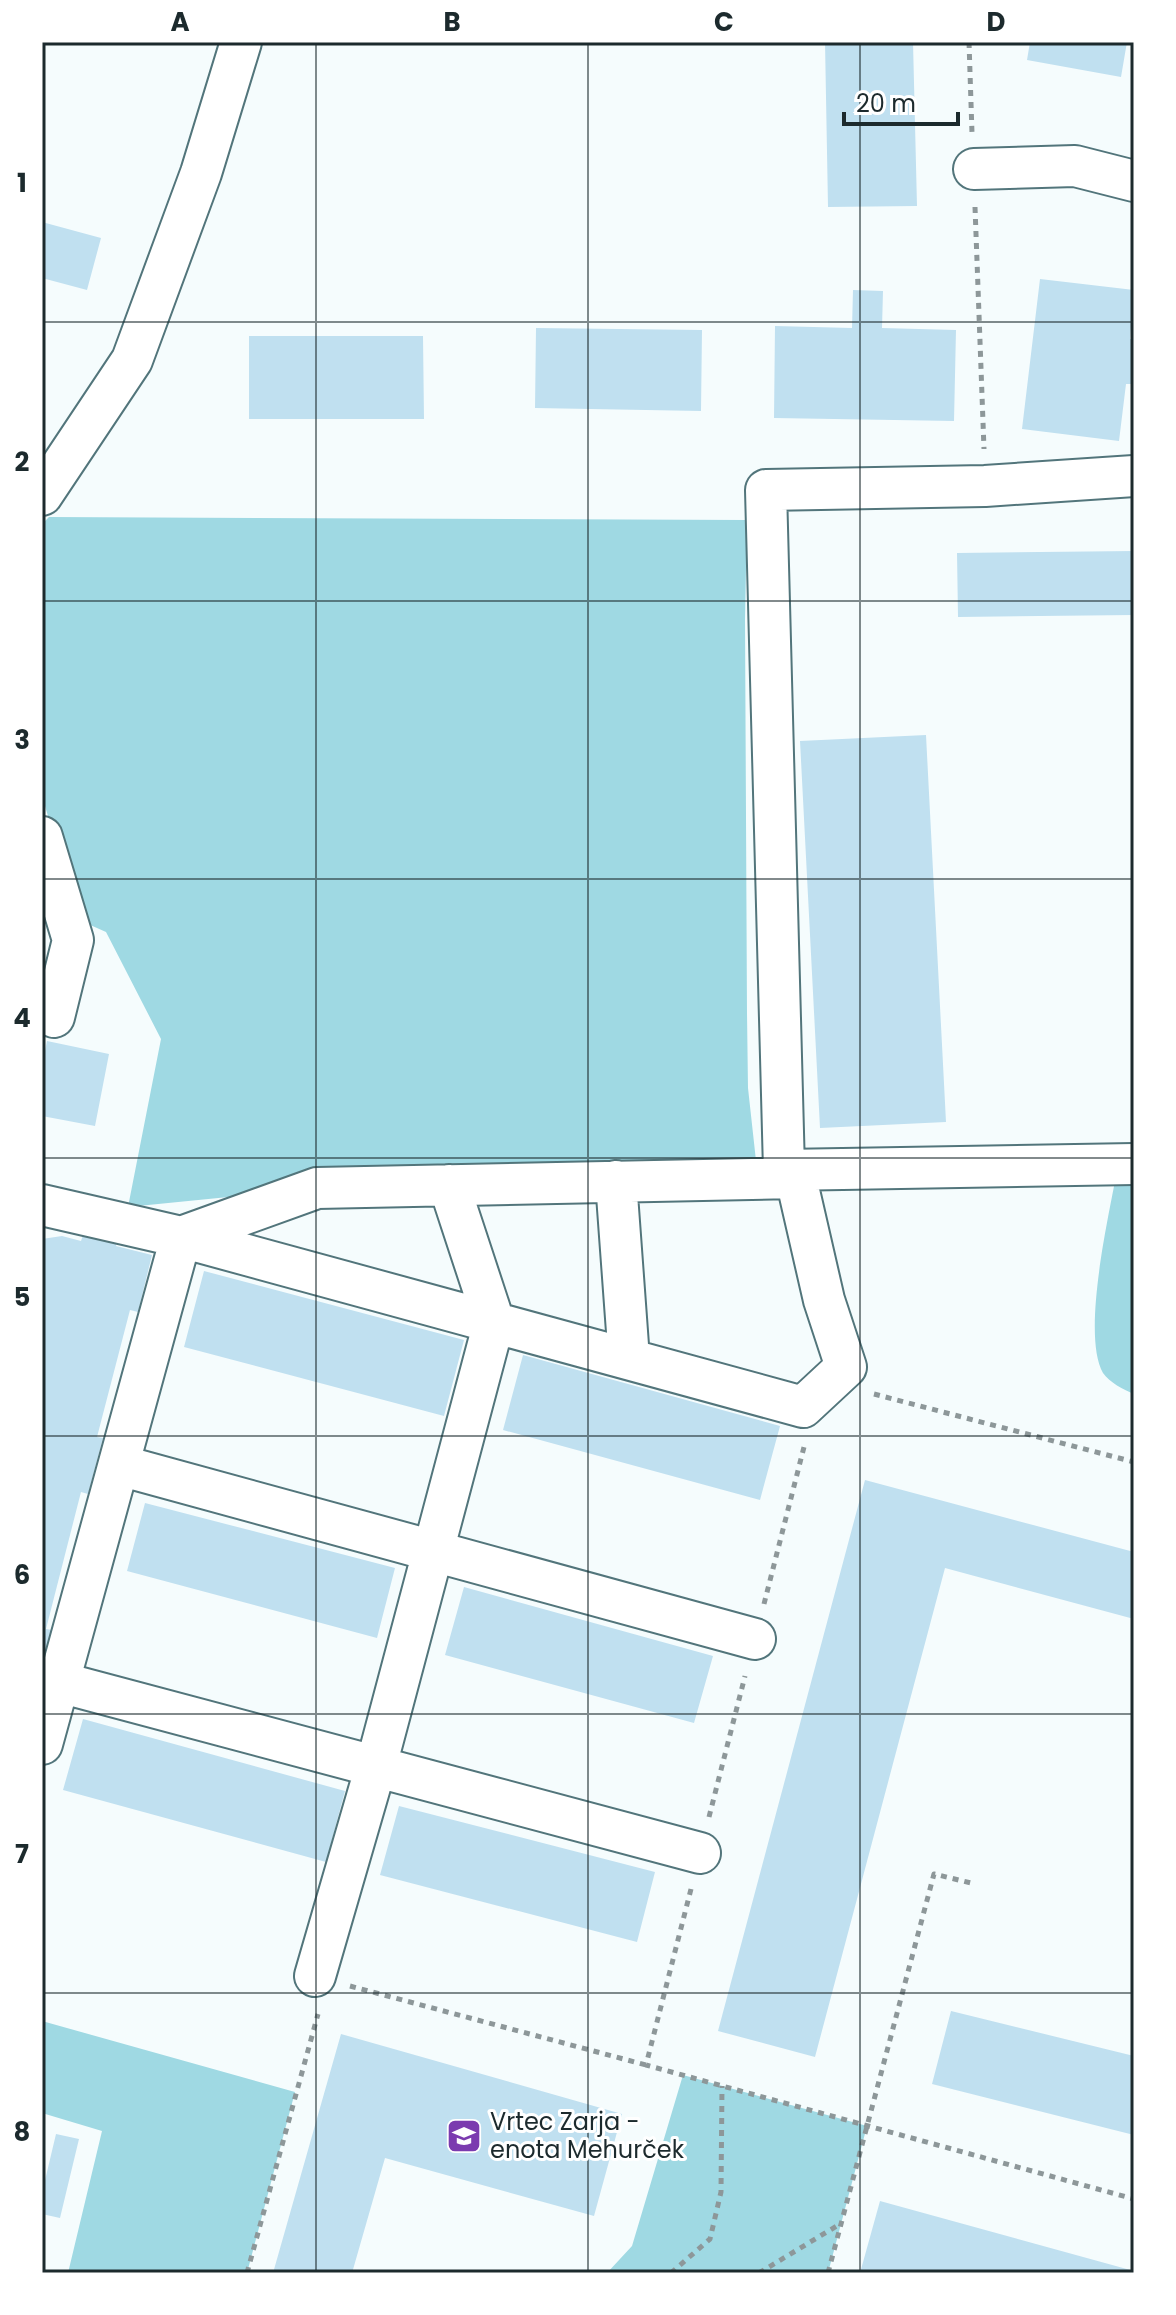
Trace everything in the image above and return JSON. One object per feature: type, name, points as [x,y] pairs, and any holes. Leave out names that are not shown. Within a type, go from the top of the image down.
[{"type":"street","points":[[42,495],[132,360],[201,173],[241,42]]},
{"type":"street","points":[[974,169],[1075,166],[1134,181]]},
{"type":"street","points":[[1134,476],[985,486],[766,490],[784,1170],[1134,1164]]},
{"type":"street","points":[[42,837],[73,940],[54,1017]]},
{"type":"street","points":[[42,1205],[181,1237],[803,1407],[846,1367],[824,1300],[796,1178],[317,1188],[181,1237]]},
{"type":"street","points":[[616,1181],[629,1359]]},
{"type":"street","points":[[326,1989],[376,1766],[494,1322],[449,1185]]},
{"type":"street","points":[[42,1744],[181,1237]]},
{"type":"street","points":[[119,1465],[755,1639]]},
{"type":"street","points":[[59,1682],[700,1853]]},
{"type":"path","points":[[969,42],[985,486]]},
{"type":"path","points":[[873,1394],[1134,1462]]},
{"type":"path","points":[[646,2065],[807,1434]]},
{"type":"path","points":[[828,2273],[934,1874],[971,1883]]},
{"type":"path","points":[[247,2273],[326,1989],[646,2065],[1134,2199]]},
{"type":"path","points":[[671,2273],[710,2239],[721,2192],[722,2086]]},
{"type":"path","points":[[759,2273],[841,2223]]},
{"type":"shaded area","points":[[49,517],[747,520],[748,1088],[758,1179],[317,1188],[128,1207],[161,1039],[106,932],[79,920],[42,796],[42,524]]},
{"type":"shaded area","points":[[1115,1181],[1134,1181],[1134,1394],[1113,1383],[1103,1373],[1097,1356],[1095,1307]]},
{"type":"shaded area","points":[[42,2021],[295,2092],[247,2273],[68,2273],[102,2131],[42,2113]]},
{"type":"shaded area","points":[[683,2075],[867,2126],[828,2273],[607,2273],[632,2246]]},
{"type":"building","points":[[825,42],[913,42],[917,206],[828,207]]},
{"type":"building","points":[[1030,42],[1127,42],[1121,77],[1027,60]]},
{"type":"building","points":[[42,222],[101,238],[87,290],[42,278]]},
{"type":"building","points":[[1040,279],[1134,290],[1130,339],[1134,339],[1134,384],[1126,384],[1119,441],[1022,429]]},
{"type":"building","points":[[853,290],[883,291],[882,328],[956,330],[954,421],[774,418],[775,326],[852,328]]},
{"type":"building","points":[[536,328],[702,330],[701,411],[535,408]]},
{"type":"building","points":[[249,336],[423,336],[424,419],[249,419]]},
{"type":"building","points":[[1134,551],[1134,615],[958,617],[957,553]]},
{"type":"building","points":[[926,735],[946,1122],[820,1128],[800,741]]},
{"type":"building","points":[[47,1041],[109,1054],[95,1126],[42,1116],[42,1066]]},
{"type":"building","points":[[84,1232],[117,1241],[116,1246],[152,1255],[138,1312],[130,1310],[97,1437],[103,1438],[88,1494],[81,1492],[46,1629],[52,1630],[43,1665],[42,1239],[62,1236],[81,1241]]},
{"type":"building","points":[[204,1271],[464,1340],[444,1416],[184,1347]]},
{"type":"building","points":[[523,1355],[780,1426],[760,1500],[503,1430]]},
{"type":"building","points":[[865,1480],[1134,1552],[1134,1619],[945,1568],[815,2057],[718,2031]]},
{"type":"building","points":[[145,1503],[395,1568],[377,1638],[127,1571]]},
{"type":"building","points":[[464,1587],[713,1656],[694,1723],[445,1655]]},
{"type":"building","points":[[83,1719],[345,1791],[326,1862],[63,1790]]},
{"type":"building","points":[[399,1806],[655,1872],[637,1942],[380,1875]]},
{"type":"building","points":[[951,2011],[1134,2056],[1134,2135],[932,2084]]},
{"type":"building","name":"Vrtec Zarja - enota Mehurček","points":[[341,2034],[622,2114],[594,2216],[385,2158],[352,2273],[273,2273]]},
{"type":"building","points":[[56,2134],[79,2139],[60,2218],[42,2214],[42,2193]]},
{"type":"building","points":[[880,2201],[1134,2271],[1134,2273],[860,2273]]},
{"type":"place","name":"Vrtec Zarja - enota Mehurček","points":[[464,2136]]}]
